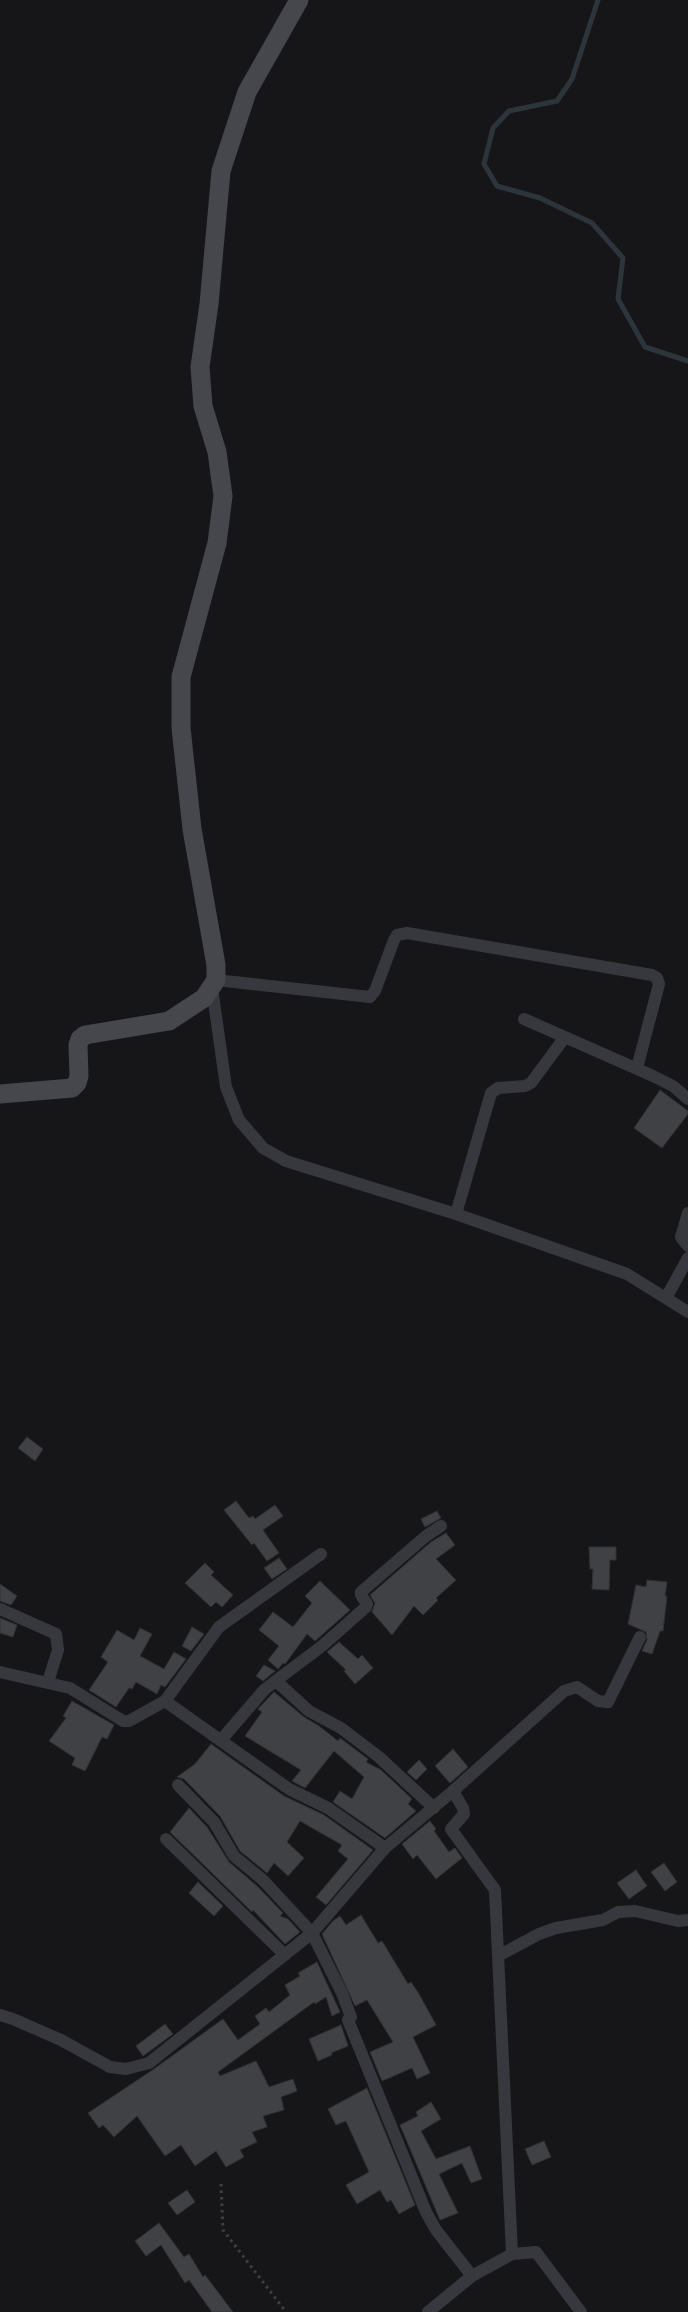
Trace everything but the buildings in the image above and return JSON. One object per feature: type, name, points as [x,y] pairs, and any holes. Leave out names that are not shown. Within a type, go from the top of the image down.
[{"type":"street","points":[[300,0],[247,92],[221,171],[209,304],[200,367],[203,406],[218,452],[222,496],[216,543],[182,677],[181,720],[192,829],[216,965],[214,984],[226,1087],[239,1120],[263,1148],[286,1161],[456,1214],[627,1274],[688,1312]]},
{"type":"street","points":[[214,984],[370,997],[375,992],[394,940],[397,935],[407,933],[652,975],[657,978],[659,984],[637,1068]]},
{"type":"street","points":[[0,1094],[72,1088],[77,1083],[79,1076],[78,1045],[80,1039],[85,1035],[169,1021],[204,998],[214,984]]},
{"type":"street","points":[[524,1019],[637,1068],[672,1086],[688,1099]]},
{"type":"street","points":[[456,1214],[492,1093],[498,1088],[525,1086],[531,1083],[565,1037]]},
{"type":"street","points":[[688,1214],[681,1237],[688,1246]]},
{"type":"street","points":[[666,1298],[688,1258]]},
{"type":"street","points":[[221,1740],[266,1689],[322,1646],[366,1607],[367,1604],[361,1592],[426,1536],[441,1526]]},
{"type":"street","points":[[0,1672],[48,1682],[74,1690],[123,1721],[129,1721],[165,1701],[219,1627],[321,1554]]},
{"type":"street","points":[[0,1609],[56,1634],[58,1650],[48,1682]]},
{"type":"street","points":[[0,2016],[13,2019],[61,2040],[110,2067],[126,2069],[149,2064],[312,1933],[385,1848],[434,1808],[564,1691],[577,1688],[598,1701],[608,1702],[640,1637]]},
{"type":"street","points":[[276,1681],[309,1712],[341,1728],[379,1757],[434,1808]]},
{"type":"street","points":[[165,1701],[289,1788],[328,1808],[385,1848]]},
{"type":"street","points":[[178,1785],[214,1822],[234,1856],[263,1880],[312,1933],[342,1993],[351,2017],[348,2020],[426,2212],[436,2230],[472,2276]]},
{"type":"street","points":[[453,1791],[463,1808],[464,1814],[451,1829],[495,1890],[512,2254]]},
{"type":"street","points":[[166,1839],[285,1956]]},
{"type":"street","points":[[498,1956],[539,1934],[556,1928],[603,1920],[618,1912],[635,1911],[678,1921],[688,1920]]},
{"type":"street","points":[[428,2312],[472,2276],[512,2254],[536,2252],[541,2256],[581,2312]]},
{"type":"path","points":[[221,2184],[223,2230],[286,2312]]},
{"type":"waterway","points":[[598,0],[572,79],[557,101],[509,111],[493,128],[484,164],[497,186],[540,198],[592,223],[623,258],[618,299],[645,347],[688,361]]}]
